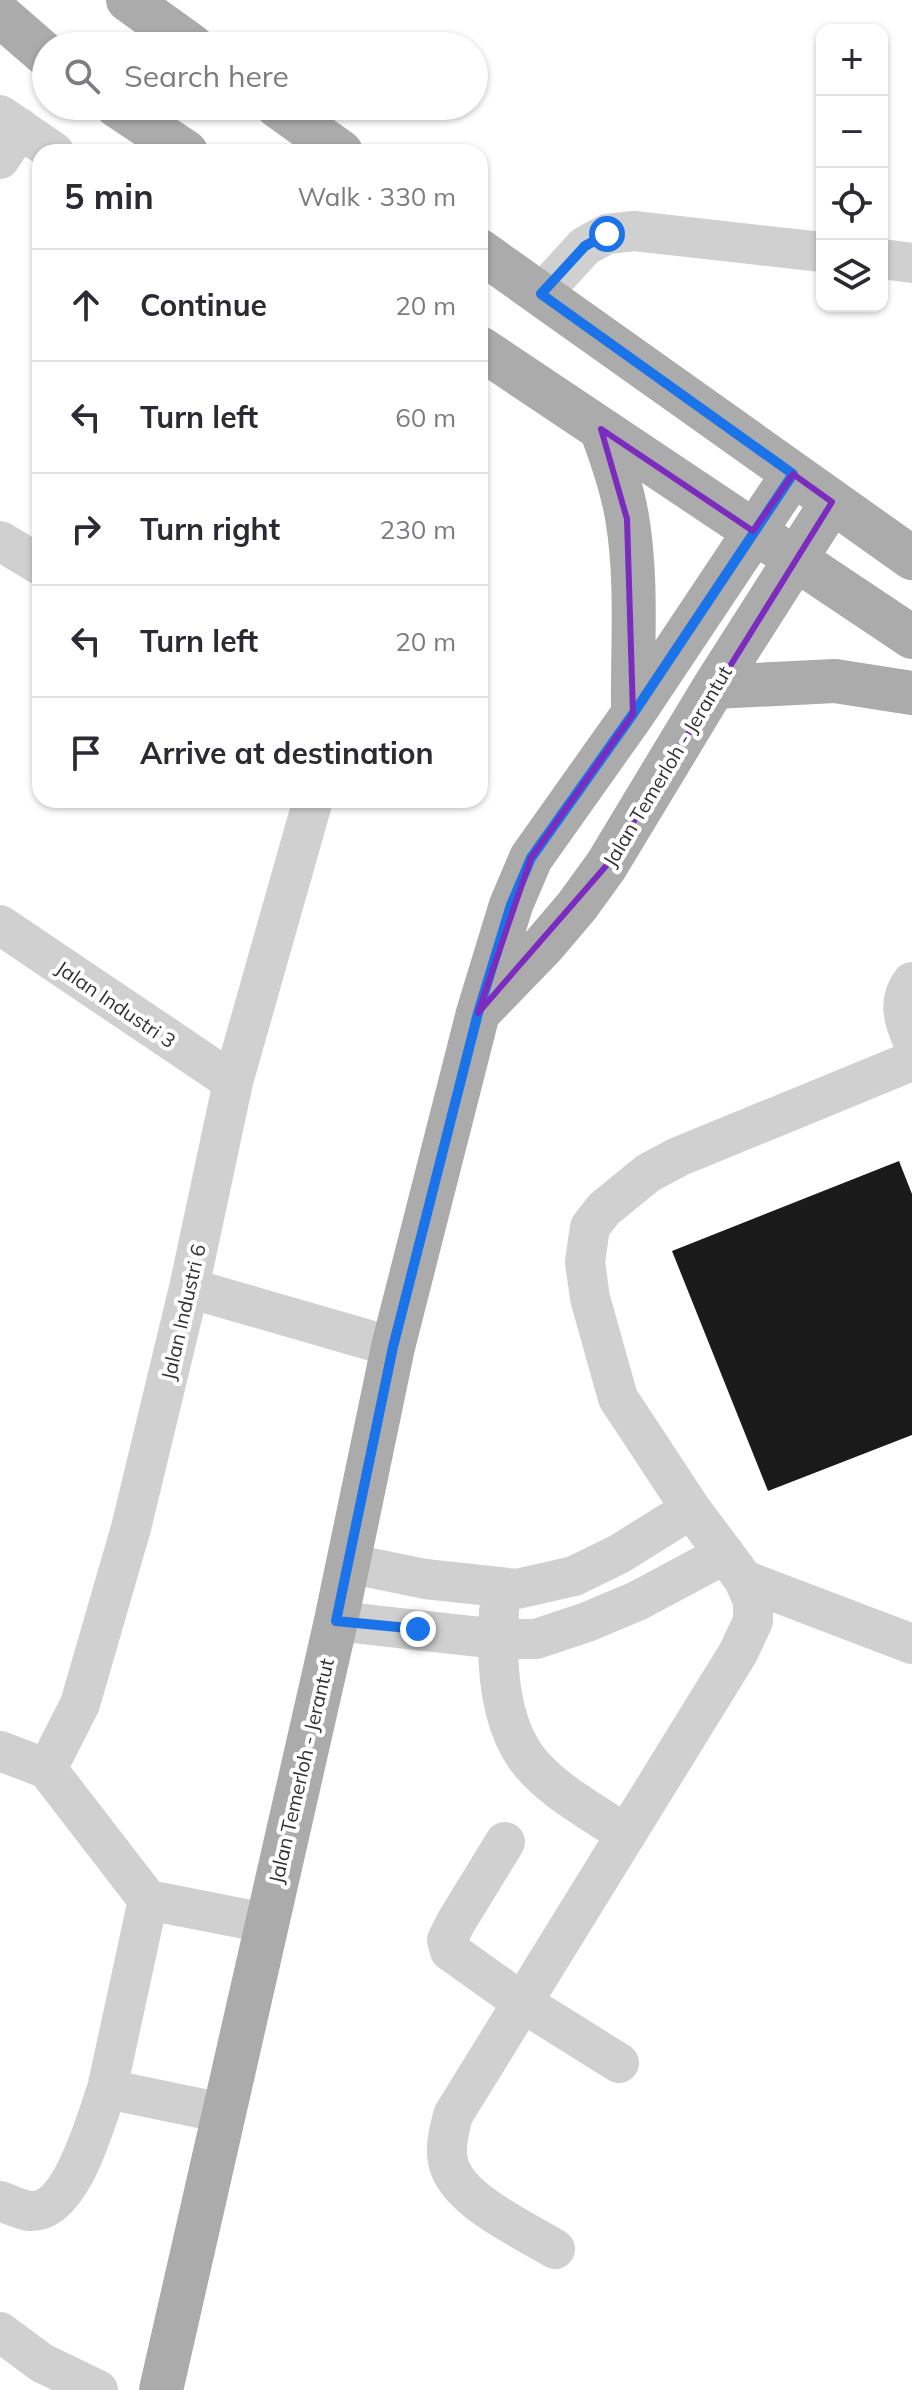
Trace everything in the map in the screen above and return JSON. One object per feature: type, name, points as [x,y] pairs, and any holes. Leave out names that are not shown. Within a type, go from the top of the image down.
[{"type":"main road","points":[[128,0],[173,32]]},
{"type":"main road","points":[[0,15],[32,43]]},
{"type":"main road","points":[[138,120],[174,144]]},
{"type":"main road","points":[[296,120],[330,144]]},
{"type":"main road","points":[[488,257],[912,558]]},
{"type":"main road","points":[[488,353],[912,637]]},
{"type":"main road","points":[[601,429],[613,461],[627,519],[632,579],[633,714]]},
{"type":"main road","name":"Jalan Temerloh - Jerantut","points":[[161,2390],[336,1621],[393,1347],[478,1013],[511,905],[531,858],[633,714],[793,474]]},
{"type":"main road","name":"Jalan Temerloh - Jerantut","points":[[478,1013],[543,946],[606,866],[714,687],[832,502]]},
{"type":"main road","points":[[714,687],[835,681],[912,693]]},
{"type":"street","points":[[7,134],[33,144]]},
{"type":"street","points":[[541,294],[585,246],[607,234],[634,231],[816,251]]},
{"type":"street","points":[[888,260],[912,263]]},
{"type":"street","points":[[0,541],[32,560]]},
{"type":"street","name":"Jalan Industri 6","points":[[47,1769],[80,1704],[131,1528],[189,1288],[233,1082],[311,808]]},
{"type":"street","name":"Jalan Industri 3","points":[[0,925],[233,1082]]},
{"type":"street","points":[[912,982],[906,989],[902,1005],[912,1039]]},
{"type":"street","points":[[555,2249],[469,2194],[455,2178],[448,2164],[447,2142],[453,2115],[738,1653],[753,1621],[753,1601],[735,1567],[691,1509],[618,1398],[590,1298],[585,1262],[590,1227],[620,1194],[648,1173],[678,1157],[912,1061]]},
{"type":"street","points":[[189,1288],[393,1347]]},
{"type":"street","points":[[347,1563],[425,1579],[517,1589],[574,1576],[619,1554],[691,1509]]},
{"type":"street","points":[[336,1621],[498,1639],[536,1639],[735,1567],[912,1644]]},
{"type":"street","points":[[501,1587],[498,1639],[504,1704],[527,1759],[549,1782],[626,1835]]},
{"type":"street","points":[[0,1751],[47,1769],[148,1900],[266,1923]]},
{"type":"street","points":[[505,1842],[447,1940],[450,1951],[457,1959],[523,2003],[619,2063]]},
{"type":"street","points":[[0,2201],[32,2211],[54,2203],[73,2179],[107,2089],[148,1900]]},
{"type":"street","points":[[107,2089],[223,2113]]},
{"type":"street","points":[[0,2332],[42,2363],[98,2390]]},
{"type":"highlighted area","points":[[601,429],[753,531],[793,474],[832,502],[606,866],[478,1013],[531,858],[633,714],[627,519]]},
{"type":"building","points":[[899,1161],[912,1194],[912,1435],[768,1491],[672,1251]]},
{"type":"route","points":[[418,1629],[336,1621],[393,1347],[478,1013],[511,905],[531,858],[633,714],[793,474],[541,294],[585,246],[607,234]]}]
